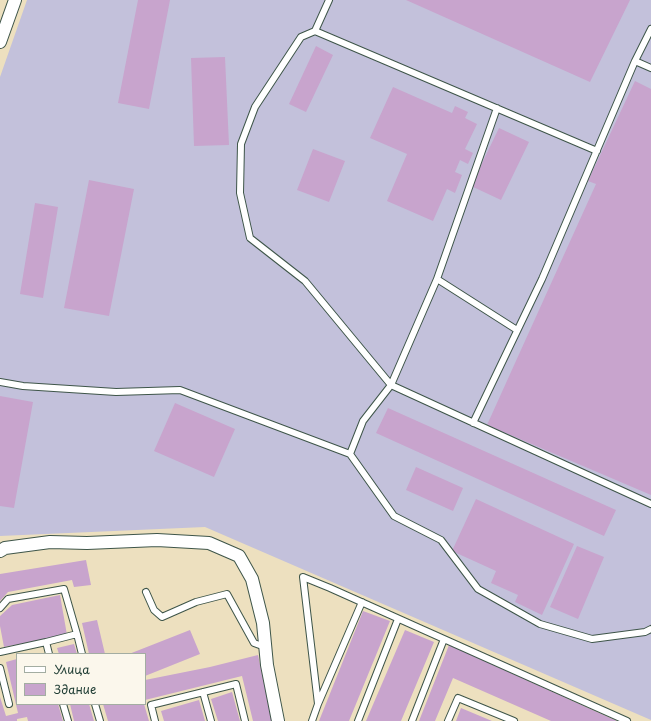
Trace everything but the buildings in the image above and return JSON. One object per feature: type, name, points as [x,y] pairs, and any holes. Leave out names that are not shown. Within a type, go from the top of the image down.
[{"type":"street","points":[[0,42],[15,0]]},
{"type":"street","points":[[0,551],[5,548],[50,542],[87,543],[157,540],[209,543],[240,556],[252,579],[263,623],[267,665],[278,721]]},
{"type":"lane","points":[[329,0],[315,31],[301,37],[255,107],[241,144],[240,193],[250,238],[306,281],[391,385],[651,504]]},
{"type":"lane","points":[[473,423],[542,279],[635,61],[651,29]]},
{"type":"lane","points":[[315,31],[597,151]]},
{"type":"lane","points":[[635,61],[651,68]]},
{"type":"lane","points":[[350,454],[363,421],[391,385],[437,279],[497,108]]},
{"type":"lane","points":[[437,279],[517,330]]},
{"type":"lane","points":[[0,382],[23,386],[116,392],[180,390],[350,454],[394,516],[441,540],[478,589],[540,624],[592,639],[645,632],[651,629]]},
{"type":"lane","points":[[318,704],[302,577],[362,602],[627,721]]},
{"type":"lane","points":[[0,608],[8,600],[64,589],[82,653]]},
{"type":"lane","points":[[146,592],[154,610],[162,617],[196,602],[227,594],[254,643],[265,647]]},
{"type":"lane","points":[[312,721],[362,602]]},
{"type":"lane","points":[[358,721],[398,619]]},
{"type":"lane","points":[[0,652],[77,634]]},
{"type":"lane","points":[[412,721],[444,639]]},
{"type":"lane","points":[[46,642],[49,653]]},
{"type":"lane","points":[[0,668],[9,704]]},
{"type":"lane","points":[[155,721],[151,705],[236,684],[245,721]]},
{"type":"lane","points":[[203,692],[211,721]]},
{"type":"lane","points":[[448,721],[458,698],[514,721]]},
{"type":"lane","points":[[63,705],[68,721]]},
{"type":"lane","points":[[95,705],[100,721]]},
{"type":"shaded area","points":[[27,0],[651,0],[651,720],[205,527],[0,536],[0,77]]}]
